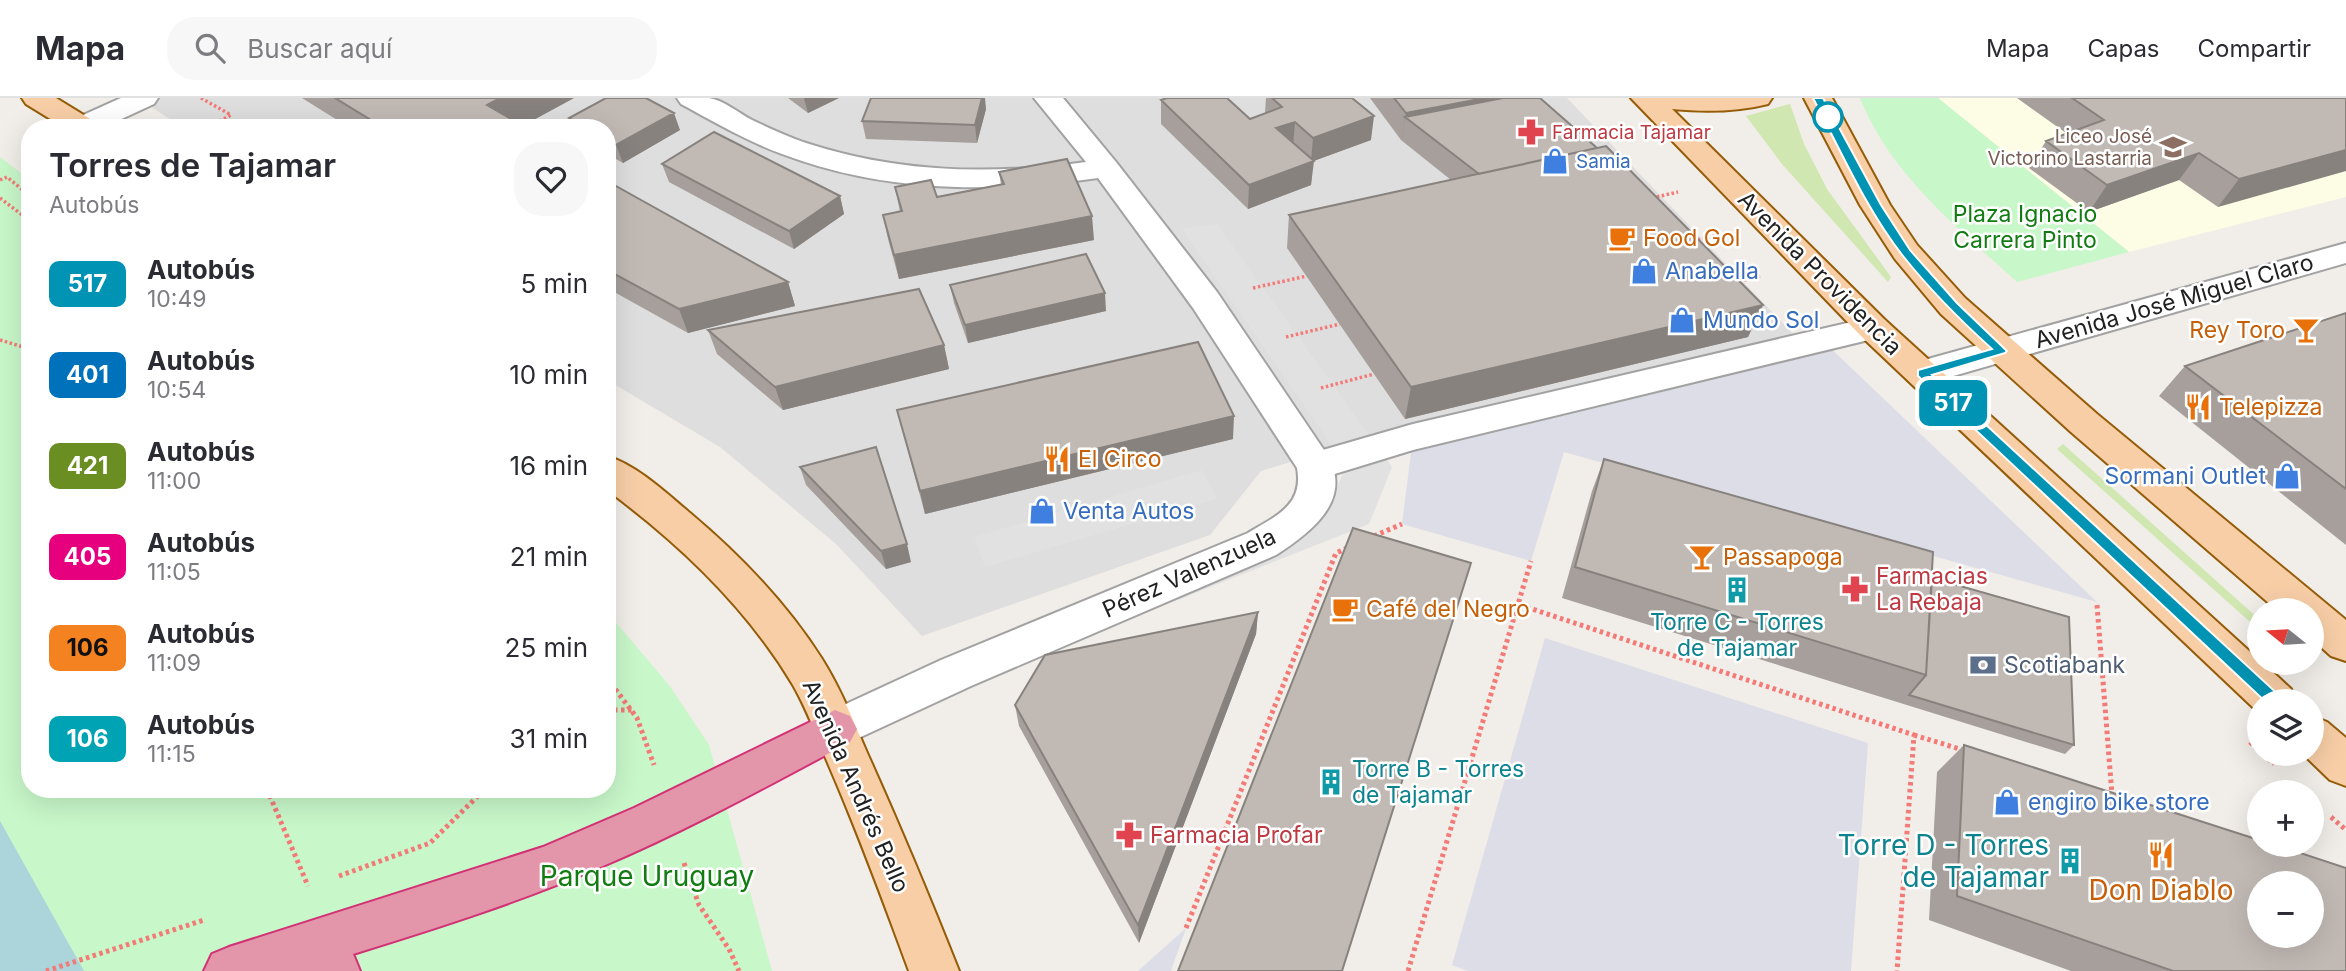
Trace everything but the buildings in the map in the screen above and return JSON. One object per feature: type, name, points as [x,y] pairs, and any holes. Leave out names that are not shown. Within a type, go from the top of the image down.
[{"type":"highway","points":[[233,969],[523,875],[585,852],[667,815],[835,729]]},
{"type":"highway","points":[[233,969],[304,968],[335,971]]},
{"type":"main road","points":[[36,98],[70,119]]},
{"type":"main road","points":[[1647,98],[1704,104],[1758,98]]},
{"type":"main road","name":"Avenida Providencia","points":[[1647,98],[1873,328],[2262,689]]},
{"type":"main road","points":[[1818,98],[1875,205],[1906,252],[1953,306],[2001,351],[2291,598]]},
{"type":"main road","name":"Avenida Andrés Bello","points":[[616,477],[688,532],[722,563],[769,617],[803,666],[869,806],[934,971]]},
{"type":"main road","points":[[2324,625],[2346,644]]},
{"type":"main road","points":[[2324,746],[2346,766]]},
{"type":"street","points":[[100,119],[144,98]]},
{"type":"street","points":[[691,98],[744,128],[806,154],[888,174],[968,181],[1017,180],[1106,168]]},
{"type":"street","points":[[1048,98],[1106,168],[1205,300],[1315,466],[1413,437],[1873,328]]},
{"type":"street","name":"Avenida José Miguel Claro","points":[[1922,373],[2346,253]]},
{"type":"street","name":"Pérez Valenzuela","points":[[835,729],[956,673],[1262,544],[1300,520],[1315,501],[1319,489],[1315,466]]},
{"type":"path","points":[[201,98],[231,115],[223,119]]},
{"type":"path","points":[[0,180],[7,177],[21,189]]},
{"type":"path","points":[[0,198],[21,214]]},
{"type":"path","points":[[1689,242],[1767,223]]},
{"type":"path","points":[[1730,284],[1808,264]]},
{"type":"path","points":[[0,340],[21,346]]},
{"type":"path","points":[[1369,538],[1402,524]]},
{"type":"path","points":[[1186,928],[1336,553],[1358,543]]},
{"type":"path","points":[[1408,971],[1520,605],[1531,561]]},
{"type":"path","points":[[2097,602],[2112,796]]},
{"type":"path","points":[[1520,605],[1967,751]]},
{"type":"path","points":[[616,710],[635,710]]},
{"type":"path","points":[[1898,971],[1914,735]]},
{"type":"path","points":[[2099,792],[2124,800]]},
{"type":"path","points":[[271,798],[309,886],[321,882]]},
{"type":"path","points":[[333,878],[430,843],[476,798]]},
{"type":"path","points":[[46,971],[124,946]]},
{"type":"shaded area","points":[[138,98],[1567,98],[1796,337],[1384,433],[1261,471],[1210,535],[922,636],[836,544],[720,447],[616,385],[616,119],[170,119]]},
{"type":"shaded area","name":"Liceo José Victorino Lastarria","points":[[1938,98],[2346,98],[2346,197],[2129,252]]},
{"type":"shaded area","points":[[1217,224],[1392,467],[1369,524],[1039,655],[1020,627],[1328,510],[1346,466],[1182,229]]},
{"type":"shaded area","points":[[1823,341],[2097,602],[1564,452],[1531,561],[1402,524],[1413,437]]},
{"type":"shaded area","points":[[1202,470],[1217,499],[985,567],[974,537]]},
{"type":"shaded area","points":[[1545,638],[1868,743],[1851,971],[1468,971],[1452,965]]},
{"type":"shaded area","points":[[1186,928],[1171,971],[1138,971]]},
{"type":"green space","name":"Plaza Ignacio Carrera Pinto","points":[[1860,98],[1938,98],[2129,252],[2017,282],[1949,220],[1907,175],[1873,126]]},
{"type":"green space","points":[[1790,104],[1804,144],[1827,189],[1891,277],[1888,282],[1782,164],[1746,116]]},
{"type":"green space","name":"Parque Uruguay","points":[[0,157],[21,173],[21,798],[616,798],[616,623],[669,685],[709,745],[772,971],[0,971]]},
{"type":"green space","points":[[2063,444],[2247,608],[2247,619],[2057,449]]},
{"type":"water","points":[[0,821],[84,971],[0,971]]},
{"type":"bus line","name":"517","points":[[1818,98],[1875,205],[1906,252],[1953,306],[2001,351],[1922,373],[2262,689]]},
{"type":"place","name":"Farmacia Tajamar","points":[[1531,132]]},
{"type":"place","name":"Liceo José Victorino Lastarria","points":[[2173,147]]},
{"type":"place","name":"Samia","points":[[1555,161]]},
{"type":"place","name":"Food Gol","points":[[1622,238]]},
{"type":"place","name":"Anabella","points":[[1644,271]]},
{"type":"place","name":"Mundo Sol","points":[[1682,320]]},
{"type":"place","name":"Rey Toro","points":[[2306,330]]},
{"type":"place","name":"Telepizza","points":[[2198,407]]},
{"type":"place","name":"El Circo","points":[[1057,459]]},
{"type":"place","name":"Sormani Outlet","points":[[2287,476]]},
{"type":"place","name":"Venta Autos","points":[[1042,511]]},
{"type":"place","name":"Passapoga","points":[[1702,557]]},
{"type":"place","name":"Farmacias La Rebaja","points":[[1855,589]]},
{"type":"place","name":"Torre C - Torres de Tajamar","points":[[1737,590]]},
{"type":"place","name":"Café del Negro","points":[[1345,609]]},
{"type":"place","name":"Scotiabank","points":[[1983,665]]},
{"type":"place","name":"Torre B - Torres de Tajamar","points":[[1331,782]]},
{"type":"place","name":"engiro bike store","points":[[2007,802]]},
{"type":"place","name":"Farmacia Profar","points":[[1129,835]]},
{"type":"place","name":"Don Diablo","points":[[2161,855]]},
{"type":"place","name":"Torre D - Torres de Tajamar","points":[[2070,861]]}]
